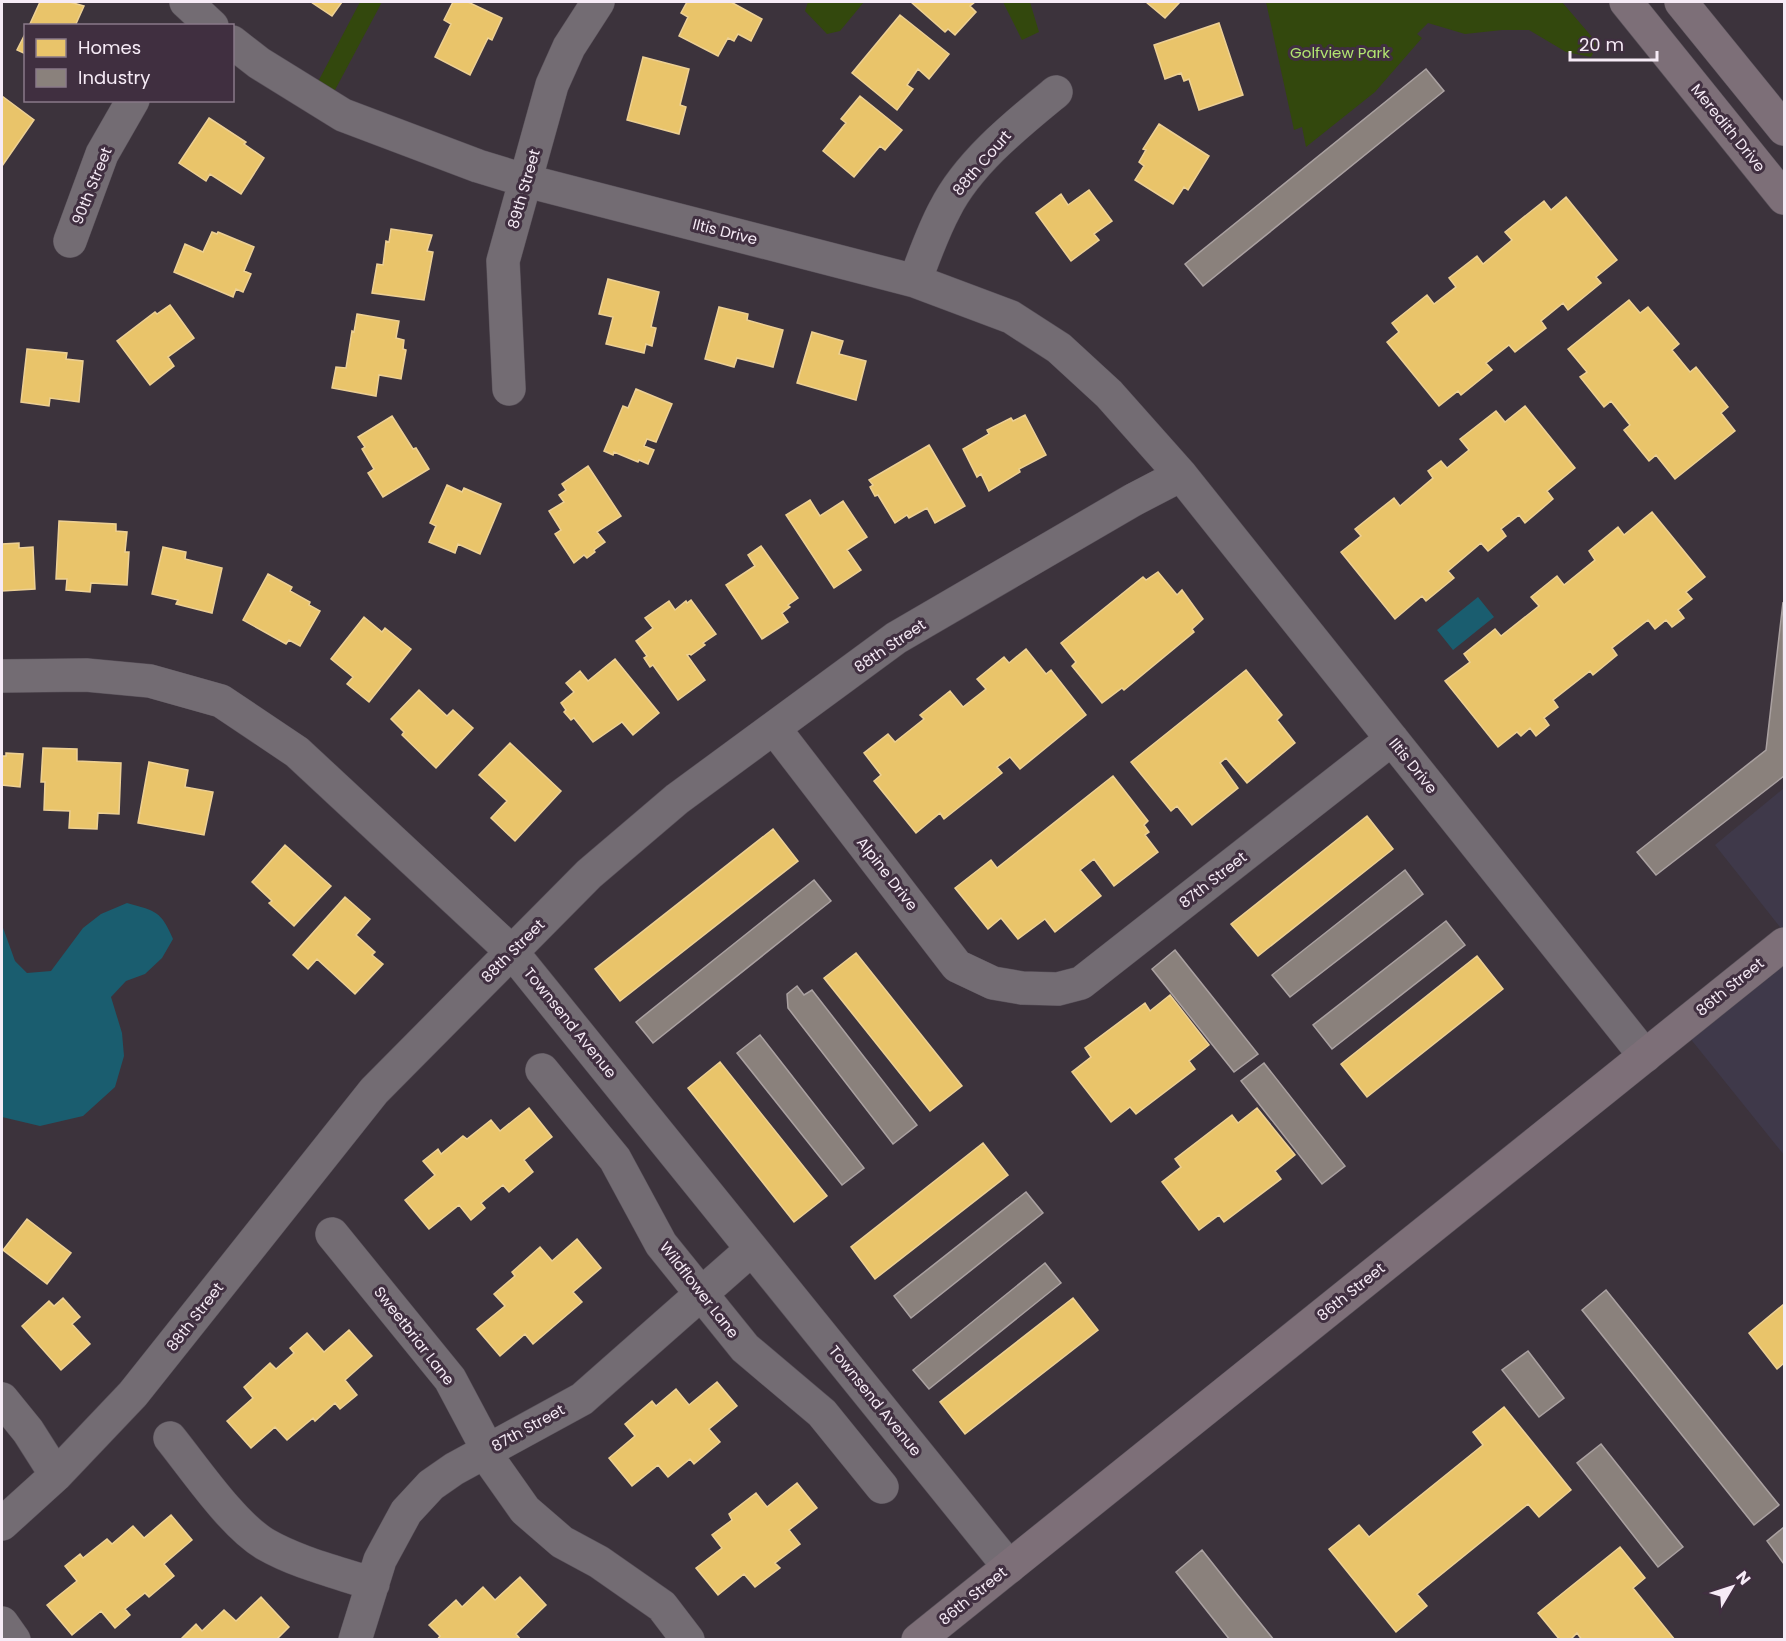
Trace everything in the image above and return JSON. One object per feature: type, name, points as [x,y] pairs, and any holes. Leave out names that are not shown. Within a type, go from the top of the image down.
[{"type":"main road","name":"Meredith Drive","points":[[1626,2],[1785,198]]},
{"type":"main road","points":[[1681,2],[1785,129]]},
{"type":"main road","name":"86th Street","points":[[918,1640],[1785,944]]},
{"type":"street","name":"89th Street","points":[[509,389],[503,261],[552,85],[569,47],[598,2]]},
{"type":"street","name":"Iltis Drive","points":[[234,44],[259,63],[343,115],[478,166],[527,181],[915,281],[1011,317],[1059,348],[1109,394],[1181,475],[1645,1056]]},
{"type":"street","name":"88th Court","points":[[915,281],[945,208],[963,181],[1006,134],[1056,92]]},
{"type":"street","name":"90th Street","points":[[70,241],[102,154],[132,102]]},
{"type":"street","name":"88th Street","points":[[2,1524],[56,1475],[133,1394],[374,1090],[597,867],[677,800],[896,638],[1133,500],[1181,475]]},
{"type":"street","name":"Townsend Avenue","points":[[2,676],[86,675],[150,681],[221,701],[297,752],[512,951],[1009,1567]]},
{"type":"street","name":"Alpine Drive","points":[[774,728],[957,966],[993,983],[1022,988]]},
{"type":"street","name":"87th Street","points":[[1022,988],[1058,989],[1081,983],[1392,739]]},
{"type":"street","name":"Wildflower Lane","points":[[542,1070],[615,1159],[661,1244],[745,1348],[822,1413],[882,1487]]},
{"type":"street","name":"Sweetbriar Lane","points":[[332,1234],[450,1379],[483,1441],[484,1452],[525,1510],[562,1542],[599,1562],[662,1606],[688,1640]]},
{"type":"street","name":"87th Street","points":[[355,1640],[380,1560],[406,1512],[431,1485],[454,1469],[582,1399],[752,1249]]},
{"type":"street","points":[[2,1399],[28,1431],[56,1475]]},
{"type":"street","points":[[170,1438],[232,1515],[264,1543],[301,1560],[373,1584]]},
{"type":"street","points":[[2,1623],[14,1640]]},
{"type":"shaded area","points":[[1784,788],[1784,932],[1715,845]]},
{"type":"shaded area","points":[[1784,944],[1784,1155],[1681,1027]]},
{"type":"green space","points":[[360,2],[382,2],[327,105],[311,95]]},
{"type":"green space","points":[[808,2],[864,2],[840,31],[827,34],[805,11]]},
{"type":"green space","points":[[1003,2],[1030,2],[1039,32],[1022,40]]},
{"type":"green space","name":"Golfview Park","points":[[1266,2],[1562,2],[1598,44],[1591,57],[1566,52],[1529,30],[1465,34],[1428,23],[1417,34],[1422,38],[1375,92],[1306,147],[1302,127],[1294,130]]},
{"type":"water","points":[[1478,597],[1494,617],[1453,650],[1437,630]]},
{"type":"water","points":[[127,903],[145,908],[161,917],[173,939],[162,958],[145,974],[126,981],[111,997],[122,1033],[124,1056],[115,1087],[83,1116],[40,1126],[2,1117],[2,925],[15,961],[27,973],[51,971],[83,928],[101,914]]},
{"type":"building: Homes","points":[[40,2],[70,2],[84,6],[76,24],[30,24]]},
{"type":"building: Homes","points":[[311,2],[342,2],[332,16]]},
{"type":"building: Homes","points":[[453,2],[468,2],[502,18],[492,40],[488,38],[470,75],[435,57],[451,24],[444,20]]},
{"type":"building: Homes","points":[[687,2],[731,2],[762,19],[751,41],[738,34],[734,41],[728,38],[718,56],[679,36],[688,17],[681,13]]},
{"type":"building: Homes","points":[[911,2],[975,2],[970,6],[976,12],[955,35],[948,29],[945,32]]},
{"type":"building: Homes","points":[[1146,2],[1180,2],[1165,18]]},
{"type":"building: Homes","points":[[900,15],[949,54],[929,79],[918,69],[907,85],[913,89],[897,110],[852,73]]},
{"type":"building: Homes","points":[[1219,23],[1243,95],[1199,110],[1189,79],[1184,81],[1181,73],[1165,79],[1154,45]]},
{"type":"building: Homes","points":[[24,36],[24,53],[17,50]]},
{"type":"building: Homes","points":[[643,57],[689,69],[680,105],[686,107],[679,134],[627,120]]},
{"type":"building: Homes","points":[[2,96],[34,120],[2,166]]},
{"type":"building: Homes","points":[[860,96],[902,130],[885,150],[880,146],[854,177],[823,151],[846,123],[841,119]]},
{"type":"building: Homes","points":[[209,118],[246,142],[244,144],[264,158],[241,194],[210,174],[206,181],[179,163]]},
{"type":"building: Homes","points":[[1159,124],[1209,156],[1188,190],[1184,187],[1173,204],[1135,180],[1144,166],[1139,162],[1146,150],[1143,149]]},
{"type":"building: Homes","points":[[1089,190],[1112,221],[1094,234],[1099,240],[1071,261],[1036,213],[1061,194],[1068,205]]},
{"type":"building: Homes","points":[[1566,197],[1617,260],[1596,277],[1601,283],[1568,310],[1563,303],[1541,321],[1546,328],[1515,352],[1509,345],[1486,363],[1492,370],[1461,395],[1458,391],[1439,406],[1387,342],[1399,332],[1392,323],[1427,295],[1434,304],[1456,287],[1449,278],[1477,256],[1483,264],[1512,240],[1505,232],[1544,201],[1551,210]]},
{"type":"building: Homes","points":[[391,229],[432,235],[427,251],[433,252],[424,300],[372,293],[377,264],[383,265],[386,241],[389,242]]},
{"type":"building: Homes","points":[[212,232],[217,234],[218,232],[254,247],[244,271],[251,274],[243,292],[236,289],[233,297],[174,272],[185,244],[203,252]]},
{"type":"building: Homes","points":[[608,279],[659,292],[651,327],[656,328],[652,346],[646,344],[644,353],[606,344],[613,317],[599,314]]},
{"type":"building: Homes","points":[[1629,300],[1640,313],[1648,307],[1679,344],[1672,350],[1690,372],[1696,367],[1728,407],[1721,413],[1735,431],[1675,479],[1656,455],[1649,461],[1624,430],[1630,425],[1611,401],[1604,407],[1580,377],[1587,372],[1568,349]]},
{"type":"building: Homes","points":[[170,305],[194,338],[168,357],[174,366],[150,385],[117,341],[155,312],[157,314]]},
{"type":"building: Homes","points":[[719,307],[748,314],[747,320],[783,330],[773,367],[737,358],[734,367],[705,359]]},
{"type":"building: Homes","points":[[357,314],[399,321],[396,338],[404,340],[403,349],[406,350],[401,379],[379,375],[376,396],[332,388],[336,367],[346,368]]},
{"type":"building: Homes","points":[[812,332],[843,341],[839,354],[866,361],[856,400],[797,383]]},
{"type":"building: Homes","points":[[27,349],[67,353],[66,359],[83,361],[79,402],[50,398],[49,406],[21,402]]},
{"type":"building: Homes","points":[[636,389],[672,404],[656,442],[647,439],[644,446],[654,450],[648,464],[614,452],[613,455],[604,451],[623,406],[628,408]]},
{"type":"building: Homes","points":[[1525,406],[1575,468],[1547,491],[1553,499],[1525,523],[1519,515],[1501,529],[1506,536],[1488,551],[1481,543],[1448,571],[1454,578],[1426,601],[1422,596],[1395,619],[1341,552],[1361,536],[1355,529],[1394,498],[1400,506],[1433,478],[1428,471],[1441,461],[1447,468],[1469,450],[1460,439],[1496,411],[1505,422]]},
{"type":"building: Homes","points":[[1025,415],[1046,455],[1019,469],[1020,472],[989,491],[981,474],[977,477],[963,449],[989,434],[987,430],[1011,418],[1013,421]]},
{"type":"building: Homes","points":[[392,416],[429,469],[383,497],[368,473],[374,469],[358,437]]},
{"type":"building: Homes","points":[[929,445],[965,506],[935,523],[927,508],[909,518],[907,515],[895,523],[878,495],[875,496],[870,487],[873,485],[869,480]]},
{"type":"building: Homes","points":[[588,466],[621,516],[597,532],[605,542],[594,550],[595,552],[587,558],[584,555],[574,563],[555,534],[561,530],[549,511],[564,502],[559,495],[566,490],[562,484]]},
{"type":"building: Homes","points":[[447,485],[462,492],[464,488],[501,504],[480,554],[458,544],[455,553],[429,542],[436,526],[430,523]]},
{"type":"building: Homes","points":[[810,500],[820,516],[843,501],[867,537],[847,550],[861,570],[834,588],[786,515]]},
{"type":"building: Homes","points":[[1652,512],[1705,577],[1686,592],[1692,599],[1678,610],[1684,618],[1672,627],[1666,620],[1655,629],[1648,620],[1612,648],[1617,655],[1593,675],[1590,671],[1553,700],[1558,707],[1544,718],[1549,725],[1536,736],[1530,728],[1521,736],[1517,732],[1498,747],[1445,681],[1470,662],[1464,654],[1495,629],[1501,636],[1539,606],[1531,597],[1557,576],[1564,585],[1595,560],[1589,551],[1618,527],[1624,535]]},
{"type":"building: Homes","points":[[59,521],[116,524],[116,531],[127,532],[125,552],[129,552],[127,585],[91,583],[90,592],[66,590],[67,579],[56,579]]},
{"type":"building: Homes","points":[[19,543],[19,548],[33,547],[35,589],[2,591],[2,544]]},
{"type":"building: Homes","points":[[761,546],[798,598],[782,613],[788,622],[762,639],[726,585],[755,566],[748,555]]},
{"type":"building: Homes","points":[[163,547],[186,552],[185,559],[222,568],[212,613],[176,604],[178,600],[152,594]]},
{"type":"building: Homes","points":[[1158,572],[1177,595],[1182,590],[1203,619],[1192,629],[1194,632],[1124,690],[1122,688],[1102,703],[1072,666],[1076,662],[1061,643],[1143,577],[1146,580]]},
{"type":"building: Homes","points":[[268,574],[292,587],[290,591],[310,602],[309,605],[320,611],[300,646],[289,640],[286,644],[243,620]]},
{"type":"building: Homes","points":[[691,600],[716,634],[703,643],[705,645],[691,655],[687,655],[705,680],[678,700],[653,665],[650,667],[644,658],[647,656],[636,641],[653,628],[645,618],[669,601],[675,610],[686,601],[687,603]]},
{"type":"building: Homes","points":[[364,617],[382,632],[385,628],[411,649],[369,702],[347,684],[353,677],[331,659]]},
{"type":"building: Homes","points":[[1026,649],[1046,674],[1051,670],[1086,715],[1020,769],[1010,757],[997,767],[1002,773],[944,819],[940,813],[916,833],[874,781],[881,775],[864,753],[888,734],[895,742],[924,719],[920,715],[950,691],[963,707],[986,689],[977,679],[1004,657],[1009,663]]},
{"type":"building: Homes","points":[[615,659],[659,713],[633,735],[622,722],[593,742],[574,718],[571,720],[564,712],[566,710],[561,703],[574,692],[566,683],[580,671],[588,681]]},
{"type":"building: Homes","points":[[1246,670],[1282,715],[1277,720],[1295,743],[1247,783],[1226,758],[1220,763],[1238,788],[1192,825],[1177,806],[1171,811],[1131,762]]},
{"type":"building: Homes","points":[[419,690],[447,716],[453,710],[473,728],[436,768],[402,735],[404,732],[391,719]]},
{"type":"building: Homes","points":[[510,743],[561,791],[515,841],[491,818],[507,801],[479,775]]},
{"type":"building: Homes","points":[[43,748],[77,749],[77,761],[121,763],[119,814],[98,813],[97,829],[69,828],[70,811],[44,810],[45,782],[41,782]]},
{"type":"building: Homes","points":[[6,753],[23,754],[20,787],[2,785],[2,756],[6,756]]},
{"type":"building: Homes","points":[[149,762],[188,770],[185,787],[213,792],[204,835],[138,823]]},
{"type":"building: Homes","points":[[1113,776],[1148,821],[1144,825],[1149,832],[1145,835],[1158,852],[1114,886],[1094,859],[1080,870],[1101,896],[1055,932],[1045,919],[1018,939],[1001,918],[988,929],[955,888],[991,860],[997,868]]},
{"type":"building: Homes","points":[[1367,816],[1393,849],[1258,956],[1231,924]]},
{"type":"building: Homes","points":[[773,829],[798,861],[620,1001],[595,969]]},
{"type":"building: Homes","points":[[285,845],[331,886],[294,926],[269,903],[272,901],[252,882]]},
{"type":"building: Homes","points":[[345,897],[370,919],[356,935],[375,952],[372,955],[383,964],[355,994],[317,959],[308,969],[293,955]]},
{"type":"building: Homes","points":[[856,953],[962,1086],[930,1111],[824,978]]},
{"type":"building: Homes","points":[[1477,956],[1503,989],[1367,1097],[1341,1064]]},
{"type":"building: Homes","points":[[1170,995],[1209,1045],[1189,1061],[1195,1069],[1136,1114],[1130,1107],[1111,1122],[1072,1072],[1091,1057],[1085,1048],[1145,1003],[1150,1011]]},
{"type":"building: Homes","points":[[720,1062],[827,1196],[794,1222],[688,1088]]},
{"type":"building: Homes","points":[[529,1108],[552,1137],[524,1160],[533,1172],[509,1192],[503,1185],[481,1203],[485,1208],[471,1220],[459,1205],[429,1229],[405,1200],[435,1175],[423,1161],[438,1149],[441,1154],[463,1136],[467,1139],[491,1120],[500,1131]]},
{"type":"building: Homes","points":[[1257,1108],[1295,1155],[1275,1171],[1281,1179],[1224,1222],[1219,1215],[1199,1230],[1162,1182],[1181,1167],[1175,1159],[1232,1115],[1238,1123]]},
{"type":"building: Homes","points":[[983,1143],[1008,1175],[875,1279],[851,1247]]},
{"type":"building: Homes","points":[[27,1219],[71,1253],[47,1284],[3,1250]]},
{"type":"building: Homes","points":[[577,1239],[601,1268],[573,1292],[582,1302],[533,1344],[525,1334],[500,1356],[477,1329],[505,1306],[494,1294],[515,1276],[512,1272],[540,1247],[552,1261]]},
{"type":"building: Homes","points":[[63,1298],[80,1317],[72,1324],[90,1344],[61,1370],[22,1326],[49,1301],[54,1306]]},
{"type":"building: Homes","points":[[1073,1298],[1098,1330],[965,1434],[940,1402]]},
{"type":"building: Homes","points":[[1784,1304],[1784,1363],[1777,1369],[1749,1333]]},
{"type":"building: Homes","points":[[349,1330],[372,1356],[345,1380],[357,1395],[340,1409],[335,1403],[315,1421],[313,1418],[287,1440],[275,1427],[251,1448],[227,1421],[253,1398],[244,1387],[270,1363],[276,1369],[294,1353],[290,1348],[307,1333],[324,1352]]},
{"type":"building: Homes","points":[[717,1382],[737,1406],[709,1429],[720,1442],[694,1464],[690,1459],[668,1477],[658,1465],[632,1486],[609,1458],[635,1436],[625,1424],[652,1401],[656,1406],[676,1389],[689,1405]]},
{"type":"building: Homes","points":[[1504,1407],[1571,1490],[1539,1517],[1528,1504],[1417,1594],[1427,1606],[1396,1632],[1329,1549],[1359,1525],[1369,1537],[1483,1445],[1473,1432]]},
{"type":"building: Homes","points":[[797,1483],[817,1508],[789,1530],[800,1544],[775,1563],[780,1568],[755,1587],[744,1574],[718,1595],[696,1568],[722,1548],[712,1535],[732,1520],[729,1514],[756,1493],[767,1507]]},
{"type":"building: Homes","points":[[171,1515],[192,1540],[164,1564],[174,1576],[149,1597],[145,1593],[125,1609],[130,1615],[115,1628],[101,1611],[72,1635],[47,1605],[77,1581],[65,1566],[80,1554],[83,1558],[107,1539],[112,1544],[133,1526],[144,1538]]},
{"type":"building: Homes","points":[[1620,1547],[1645,1578],[1633,1588],[1675,1640],[1582,1640],[1577,1633],[1570,1640],[1560,1640],[1538,1613]]},
{"type":"building: Homes","points":[[520,1577],[546,1605],[516,1634],[521,1640],[437,1640],[440,1636],[429,1625],[456,1600],[462,1607],[483,1587],[495,1600]]},
{"type":"building: Homes","points":[[261,1597],[289,1627],[276,1640],[180,1640],[196,1624],[202,1631],[224,1610],[236,1621]]},
{"type":"building: Industry","points":[[1426,69],[1444,91],[1203,286],[1185,264]]},
{"type":"building: Industry","points":[[1783,602],[1784,776],[1656,875],[1637,852],[1766,750]]},
{"type":"building: Industry","points":[[1405,870],[1423,894],[1290,997],[1272,975]]},
{"type":"building: Industry","points":[[814,880],[831,901],[653,1043],[636,1022]]},
{"type":"building: Industry","points":[[1446,921],[1465,945],[1332,1049],[1313,1025]]},
{"type":"building: Industry","points":[[1175,950],[1258,1054],[1234,1072],[1152,969]]},
{"type":"building: Industry","points":[[797,986],[804,995],[812,990],[917,1125],[893,1144],[788,1008],[787,994]]},
{"type":"building: Industry","points":[[760,1035],[864,1168],[842,1185],[737,1053]]},
{"type":"building: Industry","points":[[1264,1063],[1345,1166],[1322,1184],[1241,1081]]},
{"type":"building: Industry","points":[[1026,1192],[1043,1213],[911,1318],[894,1296]]},
{"type":"building: Industry","points":[[1045,1263],[1061,1283],[929,1389],[913,1370]]},
{"type":"building: Industry","points":[[1606,1290],[1779,1505],[1754,1525],[1582,1310]]},
{"type":"building: Industry","points":[[1528,1351],[1564,1398],[1539,1417],[1502,1370]]},
{"type":"building: Industry","points":[[1601,1444],[1683,1547],[1658,1567],[1577,1463]]},
{"type":"building: Industry","points":[[1784,1527],[1784,1564],[1767,1541]]},
{"type":"building: Industry","points":[[1202,1550],[1274,1640],[1230,1640],[1176,1572]]}]
